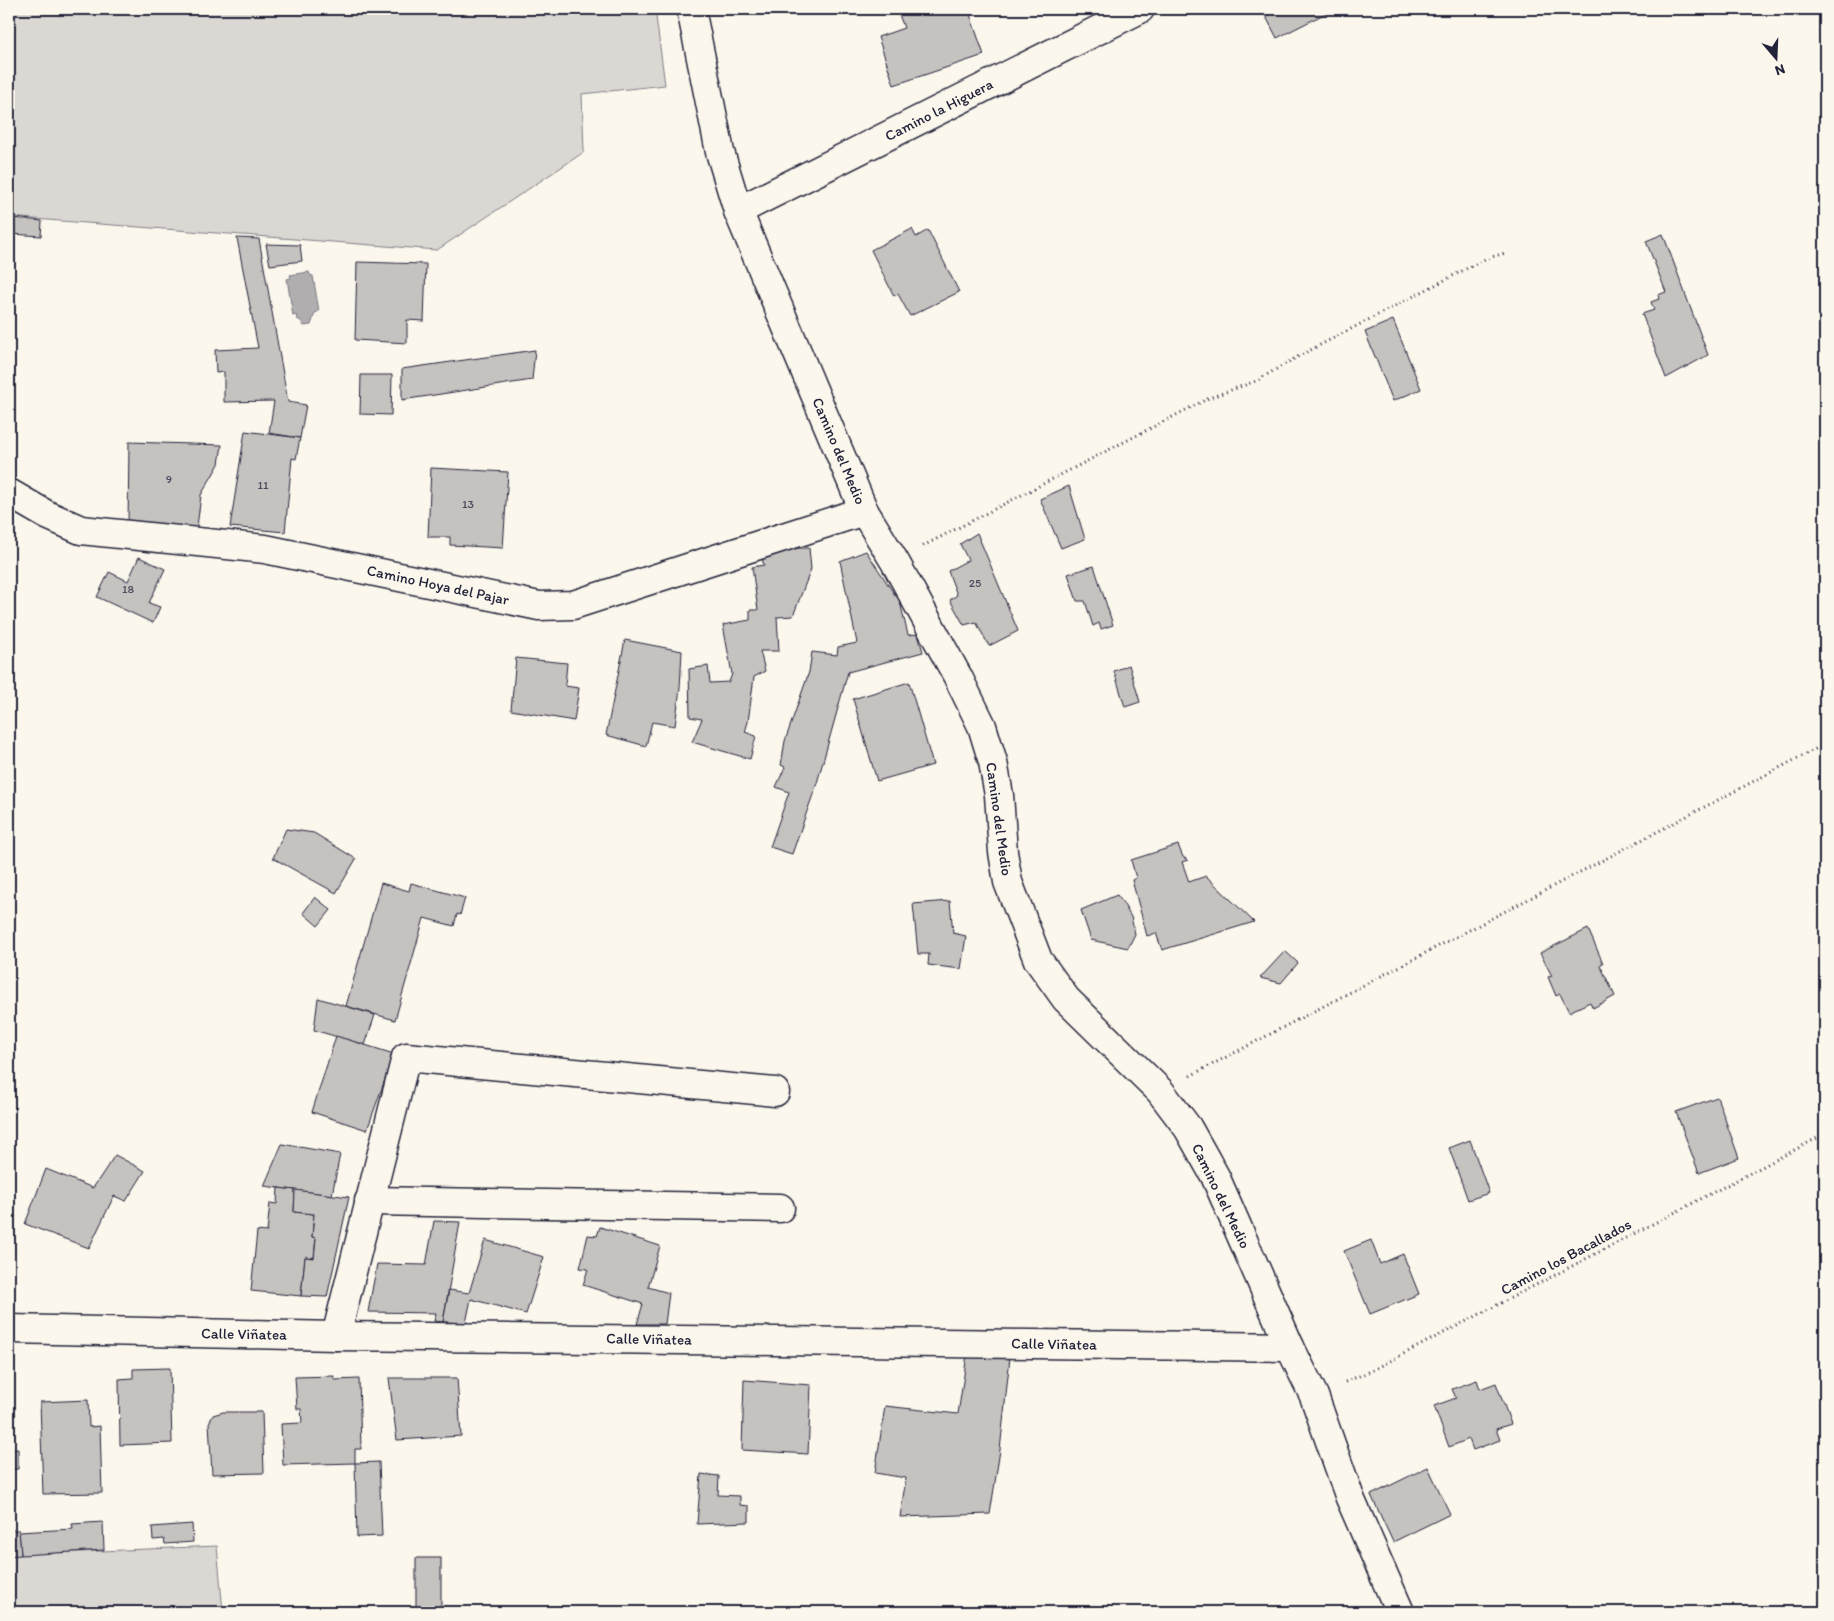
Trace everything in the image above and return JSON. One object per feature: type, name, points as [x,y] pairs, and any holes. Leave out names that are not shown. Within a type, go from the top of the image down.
[{"type":"street","name":"Camino del Medio","points":[[691,9],[720,152],[738,210],[864,511],[895,562],[958,676],[982,726],[993,762],[999,795],[1003,852],[1008,882],[1038,960],[1066,999],[1160,1091],[1188,1128],[1215,1176],[1290,1347],[1314,1396],[1350,1498],[1400,1612]]},
{"type":"street","name":"Camino la Higuera","points":[[738,210],[1140,9]]},
{"type":"street","name":"Camino Hoya del Pajar","points":[[9,493],[47,515],[81,530],[265,549],[539,606],[573,605],[864,511]]},
{"type":"street","points":[[336,1336],[406,1056],[775,1092]]},
{"type":"street","points":[[369,1201],[780,1208]]},
{"type":"street","name":"Calle Viñatea","points":[[9,1329],[336,1336],[1290,1347]]},
{"type":"path","points":[[895,562],[1209,398],[1256,381],[1299,356],[1485,259],[1505,253]]},
{"type":"path","points":[[1160,1091],[1369,984],[1825,744]]},
{"type":"path","name":"Camino los Bacallados","points":[[1314,1396],[1371,1371],[1825,1134]]},
{"type":"shaded area","points":[[9,9],[655,9],[665,85],[582,94],[584,152],[437,250],[9,217]]},
{"type":"shaded area","points":[[309,272],[313,276],[319,311],[315,313],[311,325],[304,326],[297,319],[296,315],[293,316],[287,279],[291,278],[290,275]]},
{"type":"shaded area","points":[[217,1546],[223,1612],[9,1612],[9,1555]]},
{"type":"building","points":[[897,9],[968,9],[984,55],[894,85],[878,37],[904,28]]},
{"type":"building","points":[[1262,9],[1334,9],[1277,38]]},
{"type":"building","points":[[13,218],[42,221],[41,236],[12,234]]},
{"type":"building","points":[[912,229],[916,237],[928,230],[959,292],[910,316],[898,294],[894,296],[871,250]]},
{"type":"building","points":[[1663,234],[1708,355],[1666,378],[1642,314],[1654,310],[1651,302],[1659,299],[1658,295],[1666,292],[1646,241]]},
{"type":"building","points":[[237,238],[259,239],[288,402],[306,405],[300,438],[269,433],[274,401],[224,402],[224,372],[216,373],[215,350],[258,348]]},
{"type":"building","points":[[266,244],[300,245],[302,261],[270,265]]},
{"type":"building","points":[[357,262],[426,264],[424,321],[407,320],[407,343],[355,340]]},
{"type":"building","points":[[1393,320],[1421,389],[1393,401],[1365,332]]},
{"type":"building","points":[[535,350],[532,380],[402,400],[402,369]]},
{"type":"building","points":[[361,375],[392,375],[391,415],[360,414]]},
{"type":"building","points":[[245,431],[300,438],[296,459],[292,458],[285,532],[230,527]]},
{"type":"building","points":[[129,442],[222,445],[219,464],[201,495],[197,527],[128,527]]},
{"type":"building","points":[[431,468],[508,472],[503,548],[450,545],[450,537],[428,537]]},
{"type":"building","points":[[1069,486],[1085,539],[1061,548],[1040,499]]},
{"type":"building","points":[[977,533],[1018,631],[989,646],[976,622],[964,625],[950,600],[957,595],[948,571],[968,560],[960,544]]},
{"type":"building","points":[[779,548],[809,548],[811,569],[793,616],[777,617],[779,651],[760,651],[765,671],[754,677],[745,732],[756,736],[750,759],[692,742],[702,719],[690,717],[689,669],[708,666],[710,683],[729,682],[732,674],[723,625],[750,620],[750,610],[758,610],[752,567],[764,565],[760,553]]},
{"type":"building","points":[[866,551],[895,595],[899,598],[908,635],[918,634],[923,652],[848,672],[817,783],[792,854],[770,847],[789,792],[776,787],[785,767],[781,765],[785,741],[809,672],[812,652],[837,655],[838,647],[857,643],[840,561]]},
{"type":"building","points":[[139,557],[165,569],[149,603],[160,607],[153,623],[97,597],[109,572],[128,581]]},
{"type":"building","points":[[1094,566],[1113,625],[1101,629],[1099,623],[1093,626],[1085,601],[1077,601],[1068,574]]},
{"type":"building","points":[[625,640],[682,651],[675,726],[652,722],[646,746],[606,735]]},
{"type":"building","points":[[516,658],[567,663],[565,686],[579,688],[574,721],[511,710]]},
{"type":"building","points":[[1129,665],[1140,702],[1125,707],[1114,671]]},
{"type":"building","points":[[909,682],[933,765],[877,781],[853,699]]},
{"type":"building","points":[[286,829],[314,833],[356,859],[336,893],[273,858]]},
{"type":"building","points":[[1178,845],[1183,857],[1188,860],[1182,862],[1189,882],[1206,876],[1254,922],[1162,950],[1156,933],[1147,936],[1132,880],[1136,878],[1131,860]]},
{"type":"building","points":[[381,883],[409,891],[411,883],[465,898],[460,915],[457,914],[454,926],[424,918],[395,1020],[346,1006]]},
{"type":"building","points":[[1117,895],[1131,917],[1135,934],[1128,948],[1091,940],[1081,910]]},
{"type":"building","points":[[315,897],[331,910],[318,926],[303,913]]},
{"type":"building","points":[[950,901],[953,933],[966,936],[961,969],[928,965],[929,954],[918,954],[913,904]]},
{"type":"building","points":[[1588,929],[1603,963],[1600,965],[1615,996],[1593,1008],[1590,1002],[1569,1012],[1560,994],[1556,996],[1548,977],[1552,976],[1540,953]]},
{"type":"building","points":[[1285,951],[1298,963],[1281,983],[1260,978]]},
{"type":"building","points":[[318,998],[375,1015],[365,1045],[314,1030]]},
{"type":"building","points":[[336,1036],[394,1054],[367,1130],[312,1112]]},
{"type":"building","points":[[1717,1097],[1739,1158],[1699,1173],[1676,1112]]},
{"type":"building","points":[[1470,1140],[1489,1193],[1468,1200],[1449,1148]]},
{"type":"building","points":[[282,1144],[340,1154],[332,1195],[264,1186]]},
{"type":"building","points":[[115,1155],[145,1171],[126,1201],[114,1196],[89,1248],[25,1224],[46,1169],[93,1188]]},
{"type":"building","points":[[278,1188],[295,1190],[294,1212],[314,1214],[312,1237],[316,1238],[314,1258],[305,1257],[301,1296],[251,1291],[257,1231],[267,1232],[270,1203],[277,1204]]},
{"type":"building","points":[[295,1190],[349,1197],[327,1297],[301,1296],[305,1257],[314,1258],[316,1238],[312,1237],[314,1214],[294,1212]]},
{"type":"building","points":[[434,1221],[460,1222],[443,1322],[434,1321],[436,1313],[368,1312],[377,1264],[426,1265]]},
{"type":"building","points":[[600,1227],[660,1246],[648,1287],[669,1293],[665,1324],[637,1324],[643,1304],[583,1285],[588,1269],[580,1268],[588,1235],[597,1236]]},
{"type":"building","points":[[485,1240],[544,1257],[526,1314],[471,1299],[466,1323],[443,1322],[449,1290],[469,1293]]},
{"type":"building","points":[[1371,1240],[1380,1264],[1403,1254],[1419,1294],[1370,1314],[1344,1251]]},
{"type":"building","points":[[967,1355],[1010,1357],[1000,1450],[990,1514],[900,1517],[906,1478],[875,1473],[885,1406],[958,1414]]},
{"type":"building","points":[[170,1368],[172,1443],[120,1445],[119,1379],[133,1378],[133,1369]]},
{"type":"building","points":[[334,1376],[334,1380],[359,1379],[361,1449],[355,1449],[355,1463],[283,1465],[281,1424],[302,1423],[301,1409],[297,1409],[295,1377]]},
{"type":"building","points":[[389,1378],[457,1378],[461,1436],[397,1440]]},
{"type":"building","points":[[744,1380],[811,1385],[808,1454],[742,1450]]},
{"type":"building","points":[[1477,1380],[1480,1389],[1496,1383],[1511,1424],[1496,1429],[1500,1440],[1473,1450],[1469,1439],[1449,1447],[1434,1406],[1456,1398],[1452,1389]]},
{"type":"building","points":[[88,1400],[89,1427],[100,1426],[102,1493],[43,1494],[40,1402]]},
{"type":"building","points":[[223,1412],[262,1412],[264,1473],[212,1474],[209,1423],[213,1415]]},
{"type":"building","points":[[18,1449],[18,1469],[9,1470],[9,1450]]},
{"type":"building","points":[[379,1462],[382,1536],[357,1537],[355,1463]]},
{"type":"building","points":[[1428,1467],[1450,1514],[1393,1542],[1371,1495]]},
{"type":"building","points":[[701,1474],[719,1476],[718,1495],[740,1496],[740,1505],[749,1506],[749,1522],[697,1524]]},
{"type":"building","points":[[103,1522],[104,1550],[21,1555],[19,1532],[73,1529],[72,1524]]},
{"type":"building","points":[[192,1524],[193,1542],[165,1544],[164,1539],[153,1540],[152,1527]]},
{"type":"building","points":[[9,1530],[19,1530],[21,1555],[9,1556]]},
{"type":"building","points":[[416,1558],[441,1558],[441,1612],[416,1612]]}]
